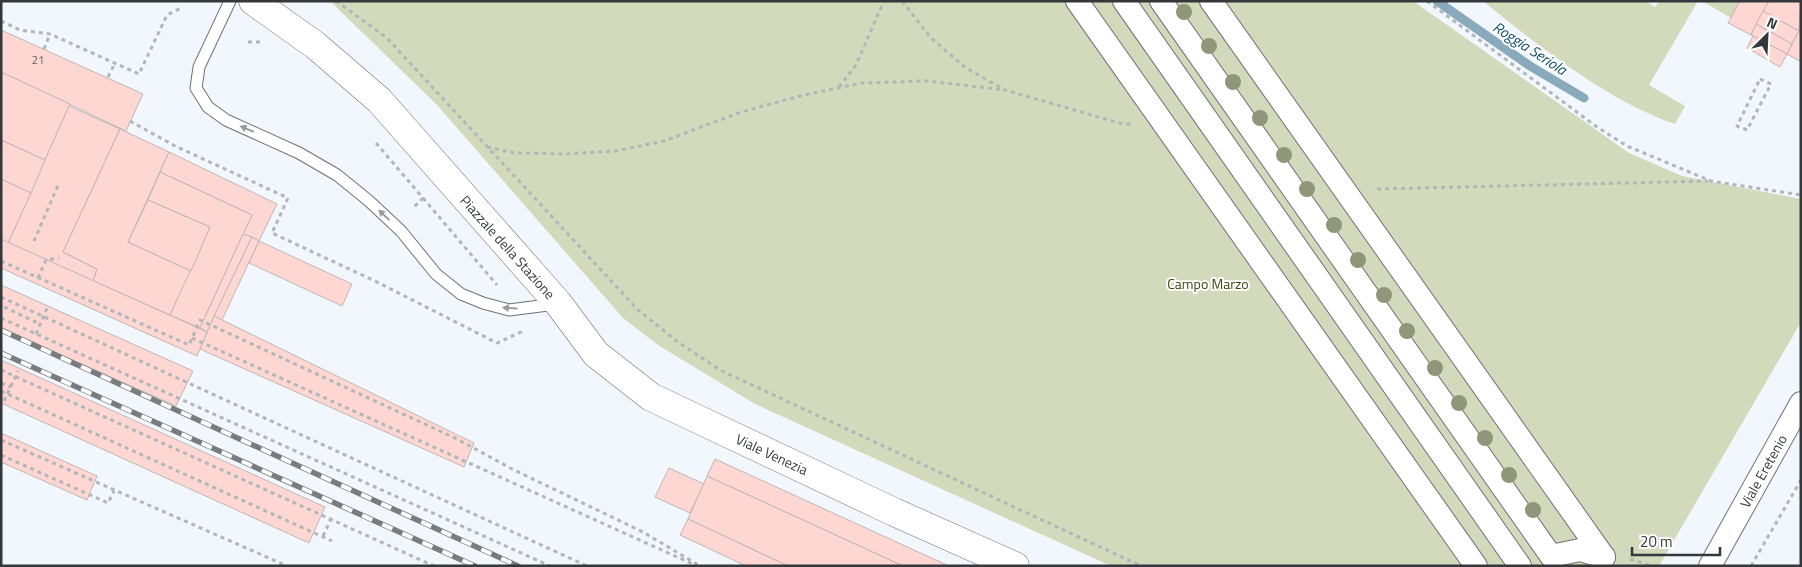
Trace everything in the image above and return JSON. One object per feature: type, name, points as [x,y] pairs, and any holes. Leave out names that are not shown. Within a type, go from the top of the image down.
[{"type":"main road","name":"Piazzale della Stazione","points":[[235,1],[289,27]]},
{"type":"main road","name":"Piazzale della Stazione","points":[[253,1],[348,72],[379,100],[558,303]]},
{"type":"main road","name":"Viale Venezia","points":[[558,303],[596,354],[651,396],[894,512],[1015,566]]},
{"type":"street","points":[[1077,1],[1476,566]]},
{"type":"street","points":[[1124,1],[1520,566]]},
{"type":"street","points":[[1162,1],[1551,556],[1580,550],[1604,557],[1211,1]]},
{"type":"street","name":"Viale Eretenio","points":[[1710,566],[1801,403]]},
{"type":"lane","name":"Piazzale della Stazione","points":[[230,1],[199,67],[196,88],[208,107],[226,120],[299,153],[337,175],[369,201],[401,231],[436,274],[461,294],[483,303],[509,310],[558,303]]},
{"type":"path","points":[[336,1],[387,38],[638,310],[678,342],[720,370],[1141,566]]},
{"type":"path","points":[[839,88],[856,65],[884,1]]},
{"type":"path","points":[[902,1],[931,38],[966,68],[1005,90]]},
{"type":"path","points":[[1427,1],[1597,127],[1627,146],[1711,181]]},
{"type":"path","points":[[1,21],[20,30],[50,34],[140,74],[167,15],[184,7]]},
{"type":"path","points":[[44,49],[50,34]]},
{"type":"path","points":[[248,42],[268,43]]},
{"type":"path","points":[[108,77],[115,63]]},
{"type":"path","points":[[1760,79],[1771,84],[1747,130],[1737,126],[1760,79]]},
{"type":"path","points":[[487,147],[515,153],[567,154],[616,151],[664,141],[741,112],[861,82],[928,81],[1005,90],[1123,124],[1139,123]]},
{"type":"path","points":[[130,121],[175,146],[288,198],[272,233],[375,281],[497,343],[521,332]]},
{"type":"path","points":[[373,140],[496,284]]},
{"type":"path","points":[[1376,189],[1711,181],[1801,195]]},
{"type":"path","points":[[34,241],[59,183]]},
{"type":"path","points":[[412,209],[424,198]]},
{"type":"path","points":[[38,278],[46,260],[59,258]]},
{"type":"path","points":[[1,261],[189,345],[200,320],[457,439],[512,469],[643,532],[698,566]]},
{"type":"path","points":[[1,297],[587,566]]},
{"type":"path","points":[[4,307],[40,324]]},
{"type":"path","points":[[36,334],[47,308]]},
{"type":"path","points":[[1,318],[550,566]]},
{"type":"path","points":[[192,338],[698,566]]},
{"type":"path","points":[[1,370],[434,566]]},
{"type":"path","points":[[4,400],[18,372]]},
{"type":"path","points":[[1,383],[11,387]]},
{"type":"path","points":[[1,390],[332,541]]},
{"type":"path","points":[[1,440],[287,566]]},
{"type":"path","points":[[1,455],[108,503],[114,490]]},
{"type":"path","points":[[1751,566],[1801,480]]},
{"type":"path","points":[[323,536],[331,519]]},
{"type":"path","points":[[1621,557],[1652,566]]},
{"type":"green space","name":"Campo Marzo","points":[[330,1],[1413,1],[1629,153],[1682,176],[1801,199],[1801,322],[1659,566],[1111,566],[755,404],[658,345],[623,318],[437,105]]},
{"type":"green space","points":[[1483,1],[1646,1],[1655,7],[1659,1],[1698,1],[1649,85],[1685,106],[1675,124],[1625,102],[1575,71]]},
{"type":"green space","points":[[1702,1],[1740,1],[1731,18]]},
{"type":"building","points":[[1740,1],[1769,1],[1751,35],[1728,23]]},
{"type":"building","points":[[1769,1],[1801,1],[1799,31],[1763,11]]},
{"type":"building","points":[[1763,11],[1799,31],[1792,44],[1756,24]]},
{"type":"building","points":[[1756,24],[1792,44],[1787,54],[1751,35]]},
{"type":"building","points":[[1801,27],[1801,62],[1787,54]]},
{"type":"building","points":[[1,30],[143,94],[126,131],[1,72]]},
{"type":"building","points":[[1753,36],[1787,54],[1780,67],[1747,48]]},
{"type":"building","points":[[1,72],[70,104],[45,160],[1,140]]},
{"type":"building","points":[[69,106],[120,129],[63,252],[97,269],[93,281],[8,243]]},
{"type":"building","points":[[120,129],[169,152],[128,242],[191,271],[170,315],[93,281],[97,269],[63,252]]},
{"type":"building","points":[[1,140],[45,160],[31,193],[1,179]]},
{"type":"building","points":[[169,152],[277,204],[259,241],[243,234],[252,215],[160,172]]},
{"type":"building","points":[[160,172],[252,215],[200,328],[170,315],[210,227],[148,200]]},
{"type":"building","points":[[1,179],[31,193],[8,243],[1,239]]},
{"type":"building","points":[[148,200],[210,227],[191,271],[128,242]]},
{"type":"building","points":[[243,234],[252,237],[207,332],[200,328]]},
{"type":"building","points":[[252,237],[259,241],[222,320],[214,316]]},
{"type":"building","points":[[1,239],[207,332],[197,356],[1,268]]},
{"type":"building","points":[[259,241],[352,284],[342,306],[249,263]]},
{"type":"building","points":[[1,285],[193,371],[176,406],[1,328]]},
{"type":"building","points":[[214,316],[474,443],[464,467],[200,349]]},
{"type":"building","points":[[1,360],[325,507],[309,543],[1,403]]},
{"type":"building","points":[[1,433],[97,476],[87,500],[1,462]]},
{"type":"building","points":[[715,459],[949,566],[903,566],[707,476]]},
{"type":"building","points":[[669,468],[704,484],[690,513],[655,497]]},
{"type":"building","points":[[707,476],[903,566],[788,566],[688,519]]},
{"type":"building","points":[[688,519],[788,566],[746,566],[680,535]]},
{"type":"waterway","name":"Roggia Seriola","points":[[1437,1],[1530,66],[1584,98]]},
{"type":"railway","points":[[1,330],[518,566]]},
{"type":"railway","points":[[1,353],[475,566]]}]
